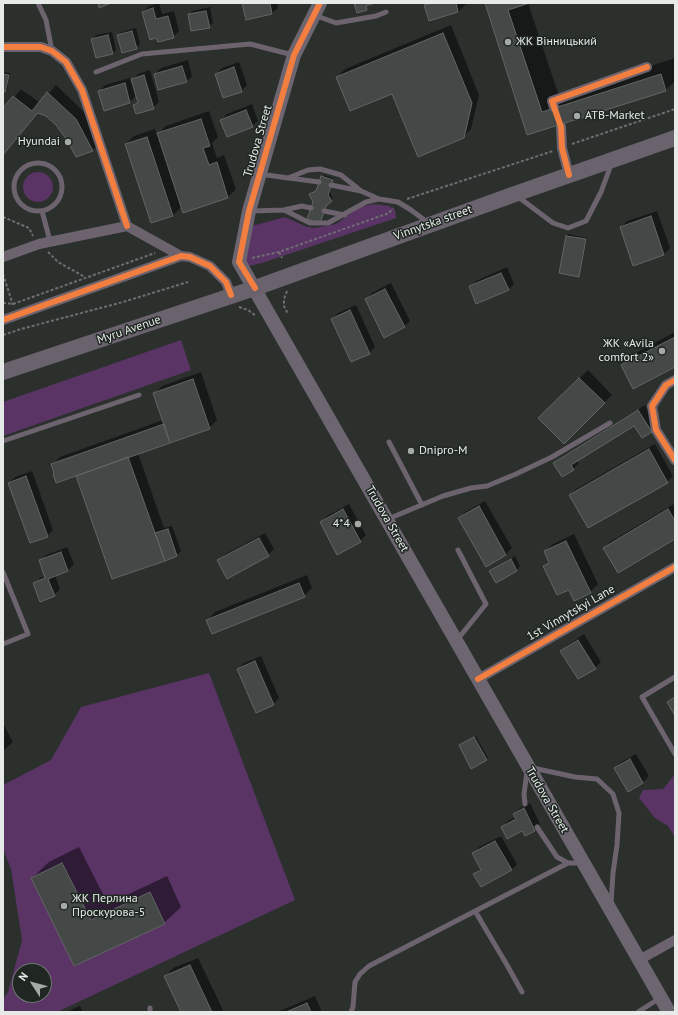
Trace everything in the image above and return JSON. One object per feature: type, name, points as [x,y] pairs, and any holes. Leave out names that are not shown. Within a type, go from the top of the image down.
[{"type":"main road","name":"Trudova Street","points":[[316,9],[294,55],[249,211],[239,262],[528,766],[574,861],[610,910],[669,1012]]},
{"type":"main road","name":"Vinnytska street","points":[[255,288],[430,224],[675,138]]},
{"type":"main road","name":"Myru Avenue","points":[[3,372],[234,301],[255,288]]},
{"type":"street","points":[[3,47],[41,47],[52,51],[66,62],[82,90],[127,226]]},
{"type":"street","points":[[554,107],[552,100],[647,67]]},
{"type":"street","points":[[561,127],[562,148],[569,175]]},
{"type":"street","points":[[3,258],[50,241],[127,226],[168,249],[210,266],[226,282],[234,301]]},
{"type":"street","points":[[3,320],[185,257]]},
{"type":"street","points":[[675,380],[666,385],[652,406],[656,430],[675,460]]},
{"type":"street","name":"1st Vinnytskyi Lane","points":[[478,679],[675,567]]},
{"type":"street","points":[[639,960],[675,940]]},
{"type":"lane","points":[[38,3],[46,20],[52,51]]},
{"type":"lane","points":[[316,9],[336,23],[376,16],[386,12]]},
{"type":"lane","points":[[96,72],[142,54],[250,44],[294,55]]},
{"type":"lane","points":[[515,194],[553,223],[568,228],[586,221],[601,192],[612,160]]},
{"type":"lane","points":[[34,162],[45,163],[54,168],[61,177],[63,188],[60,199],[52,207],[42,211],[31,211],[22,206],[15,197],[13,186],[16,175],[24,167],[34,162]]},
{"type":"lane","points":[[288,178],[308,170],[320,170],[341,175],[361,190],[379,199],[398,202],[430,224]]},
{"type":"lane","points":[[260,174],[319,182]]},
{"type":"lane","points":[[331,185],[361,190]]},
{"type":"lane","points":[[284,210],[310,223],[328,223],[345,215],[366,202],[379,199]]},
{"type":"lane","points":[[249,211],[284,210],[302,206],[311,208]]},
{"type":"lane","points":[[42,211],[50,241]]},
{"type":"lane","points":[[324,211],[345,215]]},
{"type":"lane","points":[[3,441],[139,395]]},
{"type":"lane","points":[[387,519],[443,496],[471,488],[487,486],[516,474],[552,457],[610,423]]},
{"type":"lane","points":[[389,442],[422,505]]},
{"type":"lane","points":[[456,641],[486,604],[458,550]]},
{"type":"lane","points":[[3,572],[28,634],[3,644]]},
{"type":"lane","points":[[675,678],[642,697],[675,754]]},
{"type":"lane","points":[[525,804],[524,794],[528,766],[575,777],[597,779],[613,794],[619,813],[610,910]]},
{"type":"lane","points":[[537,827],[557,858],[574,861]]},
{"type":"lane","points":[[351,1012],[354,1009],[356,982],[360,974],[369,966],[574,861]]},
{"type":"lane","points":[[475,911],[522,992]]},
{"type":"lane","points":[[638,1012],[660,998]]},
{"type":"path","points":[[252,258],[279,252],[389,213],[398,202],[675,109]]},
{"type":"path","points":[[3,303],[13,304],[168,249]]},
{"type":"path","points":[[279,252],[282,258]]},
{"type":"path","points":[[3,274],[17,315]]},
{"type":"path","points":[[3,335],[123,302],[188,282]]},
{"type":"path","points":[[288,314],[284,306],[284,299],[291,286]]},
{"type":"path","points":[[234,301],[258,318]]},
{"type":"shaded area","points":[[38,172],[48,177],[53,187],[48,197],[38,202],[28,197],[23,187],[28,177]]},
{"type":"shaded area","points":[[374,204],[389,206],[395,210],[396,218],[262,263],[249,266],[244,261],[252,226],[285,217],[307,227],[314,228],[336,224],[357,209]]},
{"type":"shaded area","points":[[181,340],[191,370],[3,436],[3,402]]},
{"type":"shaded area","points":[[209,673],[295,900],[57,1012],[3,1012],[3,999],[8,992],[12,977],[12,1003],[52,1003],[52,963],[16,963],[22,940],[11,869],[3,849],[3,785],[51,760],[81,707]]},
{"type":"shaded area","points":[[675,774],[675,840],[668,826],[655,818],[639,798],[643,790],[663,789]]},
{"type":"building","points":[[98,3],[111,3],[99,8]]},
{"type":"building","points":[[242,3],[270,3],[272,14],[246,20]]},
{"type":"building","points":[[354,3],[375,3],[366,6],[367,10],[357,13]]},
{"type":"building","points":[[432,3],[456,3],[458,12],[429,21],[424,5]]},
{"type":"building","name":"ЖК Вінницький","points":[[485,3],[530,3],[508,10],[542,112],[661,74],[666,91],[527,135]]},
{"type":"building","points":[[153,8],[156,19],[168,16],[174,38],[158,42],[156,38],[150,40],[142,12]]},
{"type":"building","points":[[206,11],[210,28],[191,31],[188,14]]},
{"type":"building","points":[[132,31],[137,49],[122,53],[117,35]]},
{"type":"building","points":[[443,33],[472,103],[464,138],[418,157],[392,94],[350,111],[336,77]]},
{"type":"building","points":[[108,35],[113,54],[96,58],[91,39]]},
{"type":"building","points":[[182,66],[187,82],[158,90],[154,74]]},
{"type":"building","points":[[234,67],[242,92],[223,98],[215,74]]},
{"type":"building","points":[[3,74],[9,75],[5,92],[3,91]]},
{"type":"building","points":[[144,75],[154,109],[136,114],[133,105],[138,103],[131,79]]},
{"type":"building","points":[[125,83],[130,103],[104,111],[98,91]]},
{"type":"building","points":[[47,92],[76,119],[93,151],[76,157],[67,140],[56,125],[46,116],[38,113],[3,155],[3,108],[13,96],[32,111]]},
{"type":"building","points":[[246,110],[253,127],[227,137],[220,120]]},
{"type":"building","points":[[201,119],[210,146],[203,148],[209,165],[217,162],[228,198],[183,213],[157,133]]},
{"type":"building","points":[[147,137],[173,216],[151,223],[125,144]]},
{"type":"building","points":[[321,176],[333,180],[328,195],[332,201],[326,206],[320,223],[307,219],[313,202],[309,194],[316,191]]},
{"type":"building","points":[[651,216],[664,255],[633,266],[620,227]]},
{"type":"building","points":[[566,236],[586,239],[579,277],[559,273]]},
{"type":"building","points":[[501,273],[509,290],[476,304],[469,286]]},
{"type":"building","points":[[385,289],[405,327],[384,338],[365,299]]},
{"type":"building","points":[[350,310],[370,354],[351,362],[331,319]]},
{"type":"building","name":"ЖК «Avila comfort 2»","points":[[675,337],[675,367],[633,389],[621,365]]},
{"type":"building","points":[[579,378],[605,403],[564,444],[538,418]]},
{"type":"building","points":[[193,379],[210,429],[170,443],[153,393]]},
{"type":"building","points":[[638,410],[652,432],[642,438],[634,426],[571,465],[574,470],[562,477],[553,463]]},
{"type":"building","points":[[164,424],[170,443],[56,483],[51,464]]},
{"type":"building","points":[[649,449],[668,483],[588,528],[569,495]]},
{"type":"building","points":[[128,457],[165,561],[112,579],[76,476]]},
{"type":"building","points":[[26,476],[48,537],[30,543],[8,483]]},
{"type":"building","points":[[479,506],[506,555],[486,567],[458,518]]},
{"type":"building","points":[[343,509],[361,542],[337,555],[320,522]]},
{"type":"building","points":[[668,509],[675,521],[675,539],[618,573],[603,548]]},
{"type":"building","points":[[168,529],[177,556],[165,561],[155,533]]},
{"type":"building","points":[[259,538],[269,556],[227,579],[217,560]]},
{"type":"building","points":[[566,541],[591,593],[574,601],[569,590],[557,595],[543,566],[549,563],[544,551]]},
{"type":"building","points":[[61,552],[68,571],[48,579],[55,596],[40,602],[33,583],[45,578],[39,560]]},
{"type":"building","points":[[511,559],[517,571],[496,583],[489,571]]},
{"type":"building","points":[[299,583],[305,597],[212,634],[206,620]]},
{"type":"building","points":[[578,640],[596,669],[578,679],[560,651]]},
{"type":"building","points":[[255,661],[274,705],[256,713],[237,669]]},
{"type":"building","points":[[675,697],[675,716],[667,702]]},
{"type":"building","points":[[474,737],[487,760],[471,769],[459,745]]},
{"type":"building","points":[[630,759],[643,783],[628,792],[614,768]]},
{"type":"building","points":[[524,808],[535,831],[525,836],[522,831],[507,839],[501,827],[516,819],[513,814]]},
{"type":"building","points":[[495,841],[512,870],[481,887],[473,874],[481,870],[472,853]]},
{"type":"building","name":"ЖК Перлина Проскурова-5","points":[[62,863],[91,920],[150,892],[165,924],[74,966],[31,878]]},
{"type":"building","points":[[190,965],[212,1012],[181,1012],[164,976]]},
{"type":"building","points":[[307,1003],[311,1012],[286,1012]]},
{"type":"tunnel","points":[[554,107],[561,127]]},
{"type":"cycle path","points":[[255,288],[239,262],[249,211],[294,55],[320,3]]},
{"type":"cycle path","points":[[3,47],[41,47],[52,51],[66,62],[82,90],[127,226]]},
{"type":"cycle path","points":[[569,175],[562,148],[561,127],[552,101],[647,67]]},
{"type":"cycle path","points":[[3,320],[181,256],[190,257],[210,266],[226,282],[231,295]]},
{"type":"cycle path","points":[[675,380],[666,385],[652,406],[656,430],[675,460]]},
{"type":"cycle path","points":[[478,679],[675,567]]},
{"type":"place","name":"ЖК Вінницький","points":[[508,42]]},
{"type":"place","name":"ATB-Market","points":[[577,116]]},
{"type":"place","name":"Hyundai","points":[[68,142]]},
{"type":"place","name":"ЖК «Avila comfort 2»","points":[[662,351]]},
{"type":"place","name":"Dnipro-M","points":[[411,451]]},
{"type":"place","name":"4*4","points":[[358,524]]},
{"type":"place","name":"ЖК Перлина Проскурова-5","points":[[64,906]]}]
